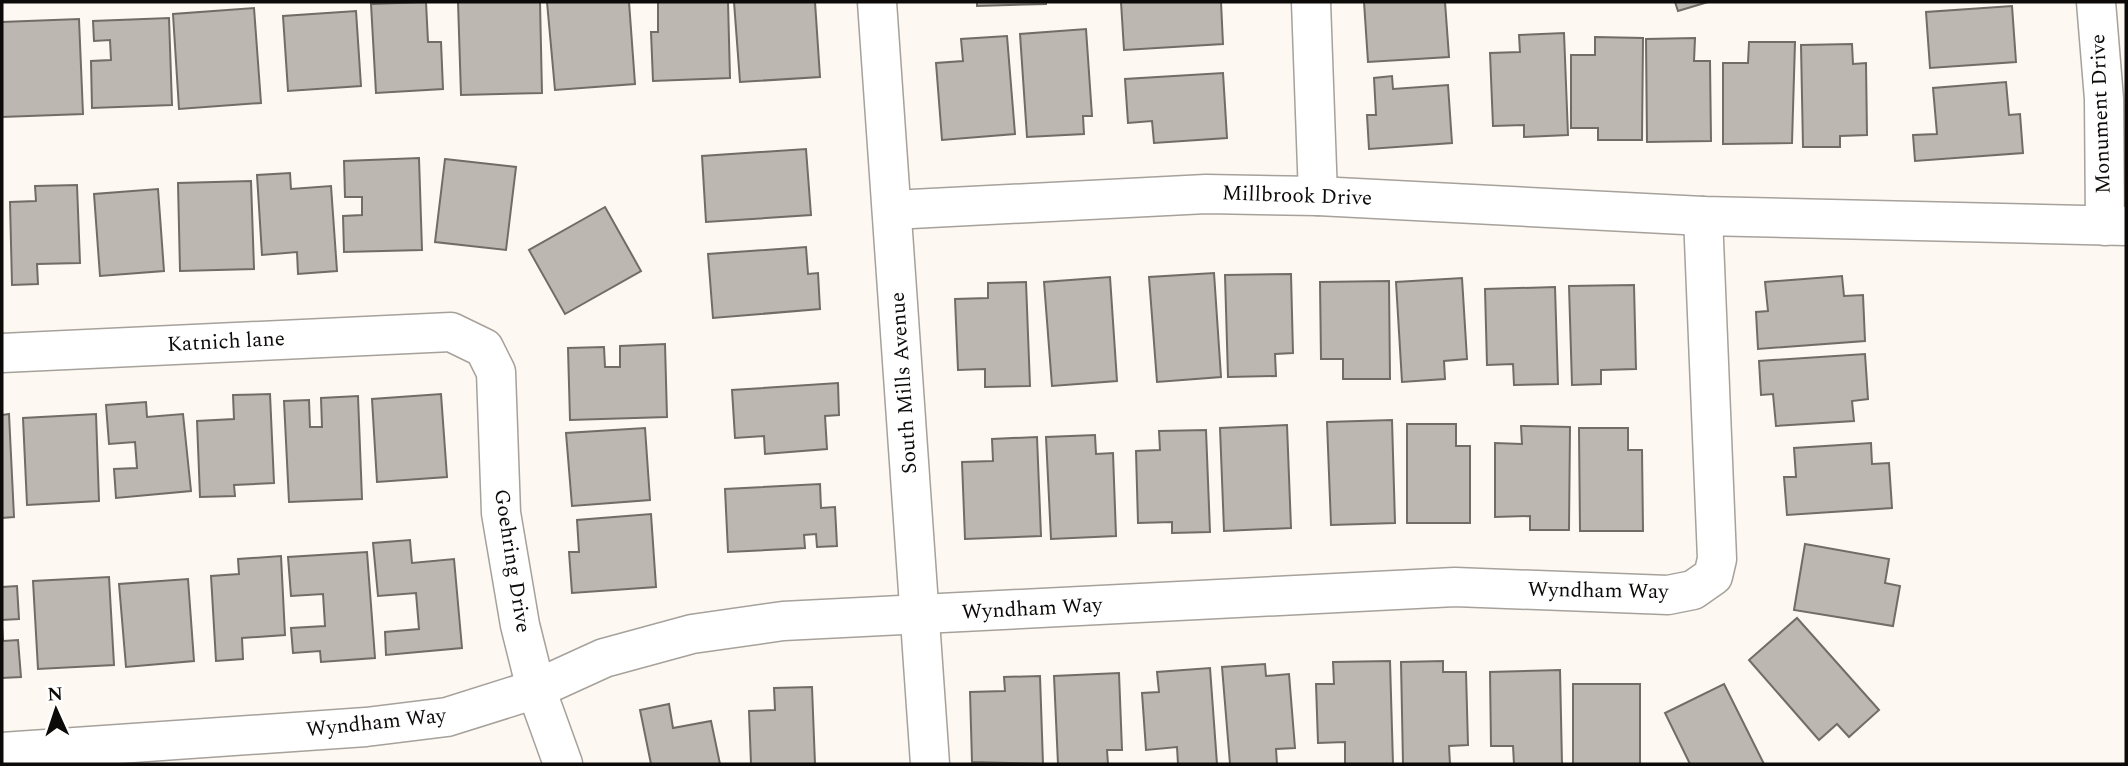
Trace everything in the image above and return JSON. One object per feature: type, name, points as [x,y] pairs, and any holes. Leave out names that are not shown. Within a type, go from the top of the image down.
[{"type":"street","name":"South Mills Avenue","points":[[877,2],[922,615],[930,764]]},
{"type":"street","points":[[1311,2],[1318,196]]},
{"type":"street","name":"Monument Drive","points":[[2096,2],[2116,226]]},
{"type":"street","name":"Millbrook Drive","points":[[892,210],[1206,194],[1318,196],[1703,216],[2116,226]]},
{"type":"street","name":"Wyndham Way","points":[[2,751],[366,727],[447,717],[536,689],[604,658],[692,634],[783,621],[1455,587],[1668,595],[1693,590],[1713,576],[1717,559],[1703,216]]},
{"type":"street","name":"Katnich lane","points":[[2,353],[451,332]]},
{"type":"street","name":"Goehring Drive","points":[[451,332],[484,348],[496,372],[501,513],[520,625],[536,689],[563,764]]},
{"type":"building","points":[[426,2],[428,42],[441,42],[443,89],[376,93],[371,4]]},
{"type":"building","points":[[458,2],[540,2],[542,93],[461,95]]},
{"type":"building","points":[[547,2],[629,2],[635,84],[555,90]]},
{"type":"building","points":[[658,2],[728,2],[730,78],[653,81],[651,32],[658,32]]},
{"type":"building","points":[[734,2],[815,2],[820,77],[740,82]]},
{"type":"building","points":[[977,2],[1046,2],[1046,4],[977,6]]},
{"type":"building","points":[[1121,2],[1221,2],[1223,44],[1124,50]]},
{"type":"building","points":[[1364,2],[1445,2],[1449,57],[1368,62]]},
{"type":"building","points":[[1675,2],[1708,2],[1678,11]]},
{"type":"building","points":[[2012,6],[2016,62],[1930,68],[1926,12]]},
{"type":"building","points":[[254,8],[261,103],[179,109],[173,14]]},
{"type":"building","points":[[356,11],[361,86],[288,91],[283,16]]},
{"type":"building","points":[[169,18],[172,105],[92,108],[91,61],[111,60],[110,40],[94,41],[93,21]]},
{"type":"building","points":[[79,19],[83,114],[2,117],[2,22]]},
{"type":"building","points":[[1086,29],[1092,116],[1083,116],[1084,134],[1027,137],[1020,34]]},
{"type":"building","points":[[1564,33],[1568,135],[1524,137],[1524,125],[1493,126],[1490,53],[1520,52],[1519,35]]},
{"type":"building","points":[[1007,36],[1015,134],[942,140],[936,63],[963,61],[961,39]]},
{"type":"building","points":[[1595,37],[1643,38],[1642,140],[1598,140],[1598,128],[1571,128],[1571,55],[1595,55]]},
{"type":"building","points":[[1695,38],[1694,61],[1710,61],[1711,141],[1647,142],[1646,39]]},
{"type":"building","points":[[1749,42],[1795,42],[1792,143],[1723,144],[1723,63],[1748,63]]},
{"type":"building","points":[[1852,44],[1853,64],[1866,63],[1867,135],[1840,136],[1840,147],[1803,147],[1801,45]]},
{"type":"building","points":[[1223,73],[1227,138],[1154,143],[1152,121],[1128,123],[1125,79]]},
{"type":"building","points":[[1392,76],[1393,89],[1448,85],[1452,143],[1369,149],[1367,115],[1376,115],[1374,78]]},
{"type":"building","points":[[2006,82],[2009,115],[2020,114],[2023,153],[1915,161],[1913,135],[1937,134],[1933,88]]},
{"type":"building","points":[[806,149],[811,215],[706,222],[702,156]]},
{"type":"building","points":[[419,158],[422,250],[344,252],[343,216],[362,215],[362,197],[345,197],[344,161]]},
{"type":"building","points":[[445,159],[516,167],[506,250],[435,242]]},
{"type":"building","points":[[290,173],[291,189],[331,186],[337,271],[298,274],[297,252],[262,255],[257,175]]},
{"type":"building","points":[[251,181],[254,269],[180,271],[178,183]]},
{"type":"building","points":[[77,185],[80,263],[37,264],[38,284],[12,285],[10,202],[36,201],[35,186]]},
{"type":"building","points":[[158,189],[164,271],[100,276],[94,194]]},
{"type":"building","points":[[605,207],[641,271],[565,314],[529,250]]},
{"type":"building","points":[[806,247],[808,274],[818,273],[820,309],[713,318],[708,254]]},
{"type":"building","points":[[1214,273],[1221,377],[1157,382],[1149,277]]},
{"type":"building","points":[[1291,274],[1293,353],[1275,354],[1276,376],[1228,377],[1225,275]]},
{"type":"building","points":[[1842,276],[1844,296],[1863,295],[1865,341],[1758,349],[1756,312],[1768,311],[1765,282]]},
{"type":"building","points":[[1110,277],[1117,381],[1052,386],[1044,282]]},
{"type":"building","points":[[1462,278],[1467,359],[1444,361],[1445,379],[1402,382],[1396,282]]},
{"type":"building","points":[[1389,281],[1390,379],[1343,379],[1343,359],[1321,359],[1320,282]]},
{"type":"building","points":[[1026,282],[1030,386],[985,387],[985,369],[958,370],[955,299],[988,298],[988,283]]},
{"type":"building","points":[[1634,285],[1636,369],[1601,370],[1601,384],[1572,385],[1569,286]]},
{"type":"building","points":[[1555,287],[1558,384],[1514,385],[1513,364],[1487,365],[1485,289]]},
{"type":"building","points":[[665,344],[667,417],[570,420],[568,348],[604,347],[605,367],[620,367],[620,346]]},
{"type":"building","points":[[1865,354],[1868,399],[1852,401],[1854,421],[1776,426],[1773,394],[1761,395],[1759,361]]},
{"type":"building","points":[[838,383],[839,415],[825,416],[827,449],[765,454],[764,436],[735,438],[732,390]]},
{"type":"building","points":[[270,394],[274,483],[234,485],[235,496],[200,497],[197,421],[234,419],[233,395]]},
{"type":"building","points":[[441,394],[447,477],[377,482],[372,399]]},
{"type":"building","points":[[358,396],[362,499],[289,502],[284,401],[309,400],[310,427],[322,427],[321,398]]},
{"type":"building","points":[[146,402],[147,417],[183,414],[191,491],[116,498],[114,469],[137,468],[135,442],[109,444],[106,405]]},
{"type":"building","points":[[9,414],[14,517],[2,518],[2,415]]},
{"type":"building","points":[[96,414],[99,501],[27,505],[23,418]]},
{"type":"building","points":[[1392,420],[1395,523],[1331,525],[1327,422]]},
{"type":"building","points":[[1407,424],[1456,424],[1456,446],[1470,446],[1470,523],[1407,523]]},
{"type":"building","points":[[1287,425],[1291,528],[1224,531],[1220,428]]},
{"type":"building","points":[[1521,426],[1570,427],[1569,530],[1530,530],[1530,516],[1495,517],[1495,443],[1522,444]]},
{"type":"building","points":[[645,428],[650,500],[572,506],[566,433]]},
{"type":"building","points":[[1579,428],[1628,428],[1628,450],[1642,450],[1643,531],[1580,531]]},
{"type":"building","points":[[1206,430],[1210,532],[1172,533],[1172,522],[1138,523],[1136,451],[1160,450],[1159,431]]},
{"type":"building","points":[[1095,435],[1096,454],[1113,453],[1116,536],[1051,539],[1046,437]]},
{"type":"building","points":[[1037,437],[1041,536],[965,539],[962,462],[993,461],[992,439]]},
{"type":"building","points":[[1871,443],[1872,464],[1889,463],[1892,508],[1787,515],[1784,477],[1796,477],[1794,448]]},
{"type":"building","points":[[820,484],[821,508],[835,507],[837,546],[817,547],[816,534],[804,535],[805,548],[728,552],[725,489]]},
{"type":"building","points":[[651,514],[656,587],[572,593],[569,552],[579,552],[577,520]]},
{"type":"building","points":[[410,540],[412,563],[454,559],[462,648],[386,655],[385,632],[419,629],[416,593],[378,596],[373,543]]},
{"type":"building","points":[[1805,544],[1889,559],[1885,583],[1900,586],[1893,626],[1794,610]]},
{"type":"building","points":[[367,552],[375,658],[321,662],[320,651],[293,653],[291,628],[325,626],[323,594],[291,596],[288,557]]},
{"type":"building","points":[[281,556],[285,635],[242,638],[243,659],[216,661],[211,576],[239,574],[238,559]]},
{"type":"building","points":[[109,577],[114,665],[38,669],[33,581]]},
{"type":"building","points":[[188,579],[194,661],[126,667],[119,584]]},
{"type":"building","points":[[17,586],[19,619],[2,620],[2,587]]},
{"type":"building","points":[[1797,618],[1879,710],[1849,737],[1837,724],[1819,740],[1749,660]]},
{"type":"building","points":[[2,627],[3,641],[18,640],[21,677],[2,678]]},
{"type":"building","points":[[1390,661],[1393,764],[1345,764],[1345,742],[1318,743],[1316,684],[1334,684],[1333,662]]},
{"type":"building","points":[[1443,661],[1443,672],[1466,672],[1468,745],[1449,746],[1450,764],[1403,764],[1401,662]]},
{"type":"building","points":[[1265,664],[1266,676],[1289,674],[1295,748],[1276,749],[1277,764],[1230,764],[1222,667]]},
{"type":"building","points":[[1210,668],[1217,764],[1178,764],[1177,747],[1146,750],[1142,693],[1159,692],[1157,672]]},
{"type":"building","points":[[1560,670],[1562,764],[1514,764],[1513,746],[1491,746],[1490,672]]},
{"type":"building","points":[[1119,673],[1122,750],[1107,750],[1108,764],[1058,764],[1054,676]]},
{"type":"building","points":[[1040,676],[1043,764],[972,762],[970,692],[1005,691],[1004,677]]},
{"type":"building","points":[[1573,684],[1640,684],[1640,764],[1573,764]]},
{"type":"building","points":[[1724,684],[1764,764],[1690,764],[1665,713]]},
{"type":"building","points":[[812,687],[815,764],[751,764],[749,711],[775,710],[774,688]]},
{"type":"building","points":[[669,704],[673,728],[711,721],[720,764],[651,764],[640,710]]}]
